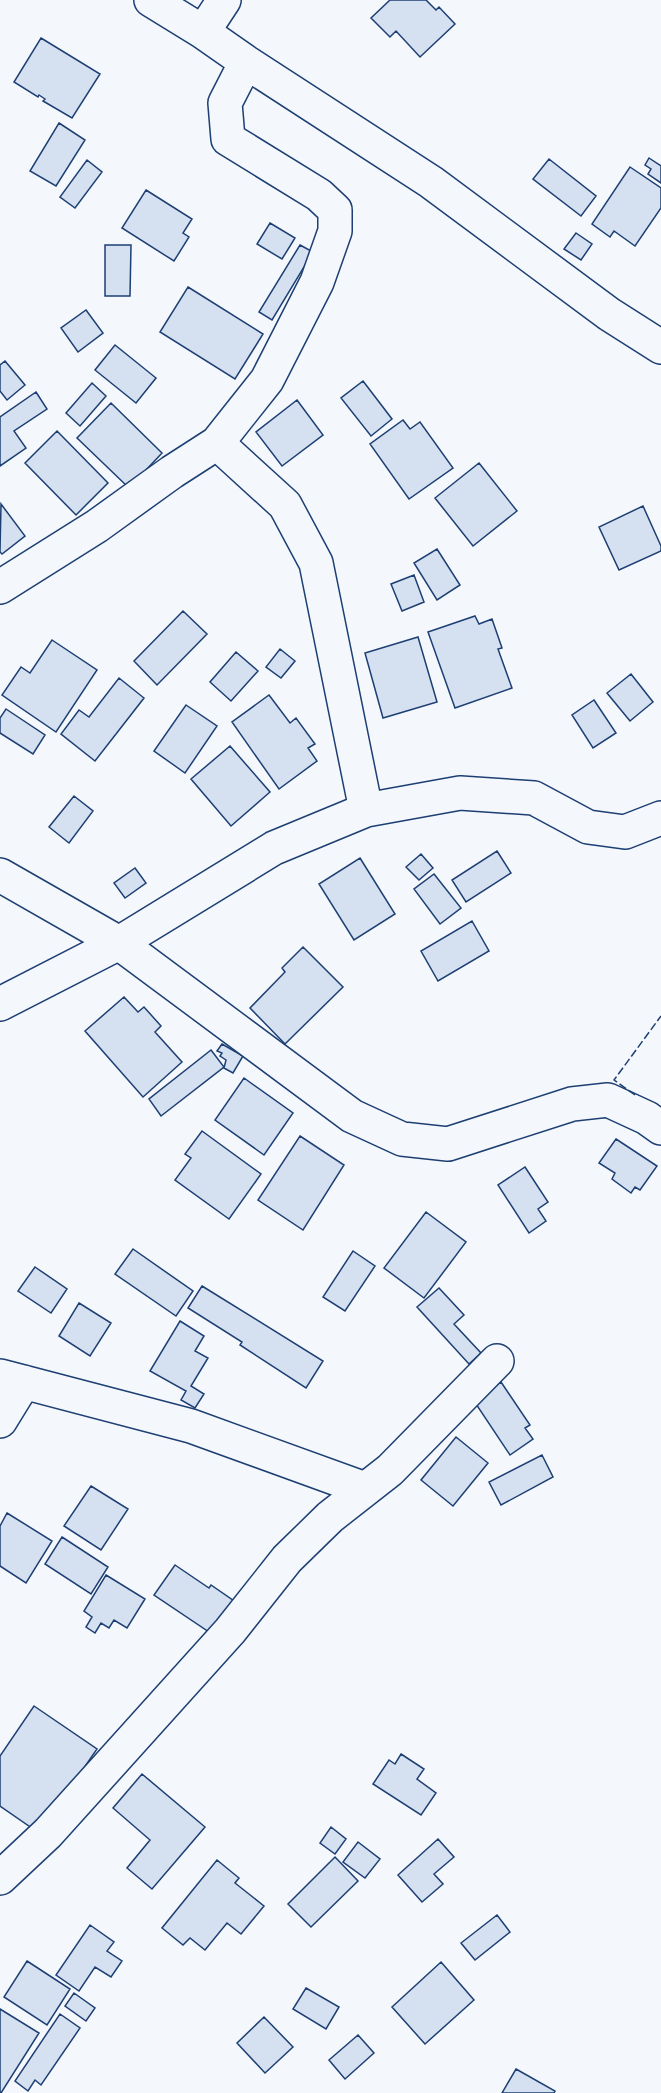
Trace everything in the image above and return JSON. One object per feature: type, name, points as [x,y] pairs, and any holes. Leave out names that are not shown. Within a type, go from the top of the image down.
[{"type":"street","points":[[151,0],[431,182],[609,314],[661,347]]},
{"type":"street","points":[[203,32],[224,0]]},
{"type":"street","points":[[0,586],[98,526],[172,472],[217,443],[267,380],[317,282],[335,231],[335,210],[319,195],[228,139],[225,103],[246,62]]},
{"type":"street","points":[[217,443],[285,505],[316,563],[366,810]]},
{"type":"street","points":[[0,1004],[120,943],[274,848],[366,810],[460,793],[534,798],[588,827],[625,832],[661,818]]},
{"type":"street","points":[[0,875],[120,943],[352,1116],[402,1138],[448,1144],[572,1104],[608,1100],[647,1118],[661,1128]]},
{"type":"street","points":[[0,1878],[48,1833],[230,1631],[286,1559],[330,1517],[390,1470],[497,1361]]},
{"type":"street","points":[[0,1421],[12,1379],[191,1426],[365,1489]]},
{"type":"building","points":[[390,0],[426,0],[436,10],[439,7],[455,24],[420,57],[396,31],[390,37],[371,18]]},
{"type":"building","points":[[41,38],[100,74],[72,118],[43,101],[45,99],[39,95],[38,97],[14,82]]},
{"type":"building","points":[[59,123],[85,140],[56,186],[30,171]]},
{"type":"building","points":[[649,158],[661,166],[661,183],[648,174],[651,169],[645,165]]},
{"type":"building","points":[[549,159],[596,196],[581,216],[533,179]]},
{"type":"building","points":[[87,160],[102,172],[75,208],[60,197]]},
{"type":"building","points":[[630,167],[661,188],[661,208],[635,246],[614,231],[610,237],[592,224]]},
{"type":"building","points":[[146,190],[192,219],[183,233],[189,237],[174,261],[122,228]]},
{"type":"building","points":[[270,223],[295,238],[282,259],[257,244]]},
{"type":"building","points":[[576,233],[592,244],[581,260],[564,249]]},
{"type":"building","points":[[105,245],[131,245],[130,296],[105,296]]},
{"type":"building","points":[[300,245],[313,252],[272,320],[259,312]]},
{"type":"building","points":[[188,287],[263,334],[235,379],[160,332]]},
{"type":"building","points":[[86,310],[103,333],[78,352],[61,328]]},
{"type":"building","points":[[115,345],[156,378],[136,403],[95,370]]},
{"type":"building","points":[[5,361],[25,385],[7,400],[0,391],[0,365]]},
{"type":"building","points":[[363,381],[392,419],[371,436],[341,398]]},
{"type":"building","points":[[92,383],[106,396],[80,426],[66,413]]},
{"type":"building","points":[[36,392],[47,409],[14,431],[26,448],[0,466],[0,417]]},
{"type":"building","points":[[297,400],[323,435],[282,466],[256,432]]},
{"type":"building","points":[[111,403],[162,453],[129,488],[77,438]]},
{"type":"building","points":[[403,420],[410,429],[420,422],[453,468],[409,499],[370,444]]},
{"type":"building","points":[[57,431],[108,483],[76,515],[25,463]]},
{"type":"building","points":[[479,463],[517,511],[473,546],[435,498]]},
{"type":"building","points":[[1,504],[25,536],[2,554],[0,552]]},
{"type":"building","points":[[643,506],[661,546],[661,551],[619,570],[599,527]]},
{"type":"building","points":[[437,549],[460,585],[437,600],[414,563]]},
{"type":"building","points":[[414,575],[424,602],[402,611],[391,584]]},
{"type":"building","points":[[183,611],[207,634],[157,685],[134,661]]},
{"type":"building","points":[[475,616],[479,624],[492,619],[502,648],[498,649],[512,688],[455,708],[428,632]]},
{"type":"building","points":[[418,637],[437,702],[383,718],[365,653]]},
{"type":"building","points":[[52,640],[97,670],[56,732],[2,695],[21,667],[30,673]]},
{"type":"building","points":[[280,649],[295,661],[281,678],[266,667]]},
{"type":"building","points":[[236,652],[258,671],[231,701],[210,682]]},
{"type":"building","points":[[631,674],[653,702],[630,721],[607,693]]},
{"type":"building","points":[[119,678],[144,698],[95,761],[61,734],[79,710],[89,717]]},
{"type":"building","points":[[269,695],[290,723],[296,718],[315,744],[308,748],[317,761],[279,789],[232,722]]},
{"type":"building","points":[[594,700],[616,733],[593,748],[572,715]]},
{"type":"building","points":[[186,705],[217,726],[185,773],[154,751]]},
{"type":"building","points":[[6,709],[45,735],[33,754],[0,733],[0,718]]},
{"type":"building","points":[[230,746],[270,792],[231,826],[191,779]]},
{"type":"building","points":[[74,796],[93,811],[69,843],[49,827]]},
{"type":"building","points":[[497,851],[511,873],[466,902],[452,880]]},
{"type":"building","points":[[421,854],[433,868],[419,880],[406,867]]},
{"type":"building","points":[[360,858],[395,914],[354,940],[319,884]]},
{"type":"building","points":[[135,868],[146,883],[125,898],[114,883]]},
{"type":"building","points":[[434,874],[461,908],[440,924],[414,889]]},
{"type":"building","points":[[472,921],[489,951],[438,981],[421,951]]},
{"type":"building","points":[[303,947],[343,987],[285,1044],[250,1008],[285,972],[282,968]]},
{"type":"building","points":[[124,997],[138,1012],[144,1007],[161,1026],[155,1032],[182,1062],[143,1097],[85,1031]]},
{"type":"building","points":[[222,1044],[243,1056],[233,1073],[224,1068],[226,1060],[220,1056],[222,1053],[217,1051]]},
{"type":"building","points":[[211,1050],[224,1067],[161,1116],[149,1099]]},
{"type":"building","points":[[244,1078],[293,1113],[264,1155],[215,1120]]},
{"type":"building","points":[[202,1131],[261,1174],[229,1219],[175,1180],[191,1158],[185,1154]]},
{"type":"building","points":[[300,1136],[344,1165],[303,1230],[258,1200]]},
{"type":"building","points":[[616,1139],[657,1166],[640,1190],[635,1187],[631,1193],[612,1179],[615,1173],[599,1163]]},
{"type":"building","points":[[525,1167],[548,1202],[538,1209],[546,1221],[529,1233],[498,1185]]},
{"type":"building","points":[[426,1212],[466,1242],[424,1298],[384,1268]]},
{"type":"building","points":[[133,1249],[193,1291],[176,1316],[115,1274]]},
{"type":"building","points":[[353,1251],[375,1266],[345,1311],[323,1297]]},
{"type":"building","points":[[35,1267],[67,1289],[51,1313],[18,1291]]},
{"type":"building","points":[[202,1286],[323,1361],[306,1388],[240,1345],[242,1342],[188,1308]]},
{"type":"building","points":[[439,1288],[464,1315],[454,1324],[481,1353],[469,1364],[417,1307]]},
{"type":"building","points":[[79,1303],[111,1323],[90,1356],[59,1336]]},
{"type":"building","points":[[180,1321],[204,1336],[195,1351],[208,1358],[191,1386],[204,1394],[195,1408],[181,1400],[186,1391],[150,1371]]},
{"type":"building","points":[[501,1382],[530,1425],[525,1428],[533,1439],[510,1455],[474,1401]]},
{"type":"building","points":[[456,1437],[488,1463],[453,1506],[421,1480]]},
{"type":"building","points":[[542,1455],[553,1477],[501,1505],[489,1482]]},
{"type":"building","points":[[91,1486],[128,1509],[101,1550],[64,1526]]},
{"type":"building","points":[[7,1513],[52,1541],[26,1583],[0,1566],[0,1526]]},
{"type":"building","points":[[62,1537],[108,1567],[91,1594],[45,1564]]},
{"type":"building","points":[[175,1565],[209,1588],[211,1585],[237,1603],[215,1636],[154,1595]]},
{"type":"building","points":[[106,1575],[145,1599],[127,1628],[114,1620],[109,1628],[101,1623],[95,1633],[86,1627],[92,1617],[84,1611]]},
{"type":"building","points":[[34,1706],[97,1749],[39,1833],[0,1806],[0,1756]]},
{"type":"building","points":[[401,1754],[424,1769],[417,1779],[436,1793],[421,1815],[373,1784],[389,1760],[395,1764]]},
{"type":"building","points":[[142,1774],[205,1827],[152,1889],[127,1868],[150,1840],[113,1808]]},
{"type":"building","points":[[331,1827],[346,1839],[335,1854],[320,1843]]},
{"type":"building","points":[[438,1839],[454,1857],[434,1874],[443,1884],[422,1902],[398,1875]]},
{"type":"building","points":[[358,1842],[380,1859],[365,1878],[343,1862]]},
{"type":"building","points":[[335,1857],[358,1881],[311,1927],[288,1904]]},
{"type":"building","points":[[217,1860],[239,1878],[235,1883],[264,1906],[241,1934],[227,1923],[205,1950],[190,1938],[183,1945],[162,1928]]},
{"type":"building","points":[[497,1915],[510,1932],[475,1960],[461,1943]]},
{"type":"building","points":[[90,1925],[114,1942],[107,1951],[122,1961],[111,1977],[95,1967],[79,1991],[56,1975]]},
{"type":"building","points":[[27,1961],[70,1989],[47,2025],[4,1997]]},
{"type":"building","points":[[441,1962],[474,2000],[425,2044],[392,2007]]},
{"type":"building","points":[[306,1988],[339,2007],[326,2029],[293,2009]]},
{"type":"building","points":[[74,1993],[95,2008],[86,2021],[65,2006]]},
{"type":"building","points":[[0,2009],[39,2033],[1,2093],[0,2092]]},
{"type":"building","points":[[60,2014],[80,2028],[41,2085],[35,2080],[28,2091],[15,2081]]},
{"type":"building","points":[[264,2017],[293,2047],[265,2073],[237,2043]]},
{"type":"building","points":[[358,2035],[374,2053],[345,2079],[329,2060]]},
{"type":"building","points":[[516,2069],[555,2091],[554,2093],[502,2093]]},
{"type":"fence","points":[[635,1095],[614,1080],[661,1016]]}]
